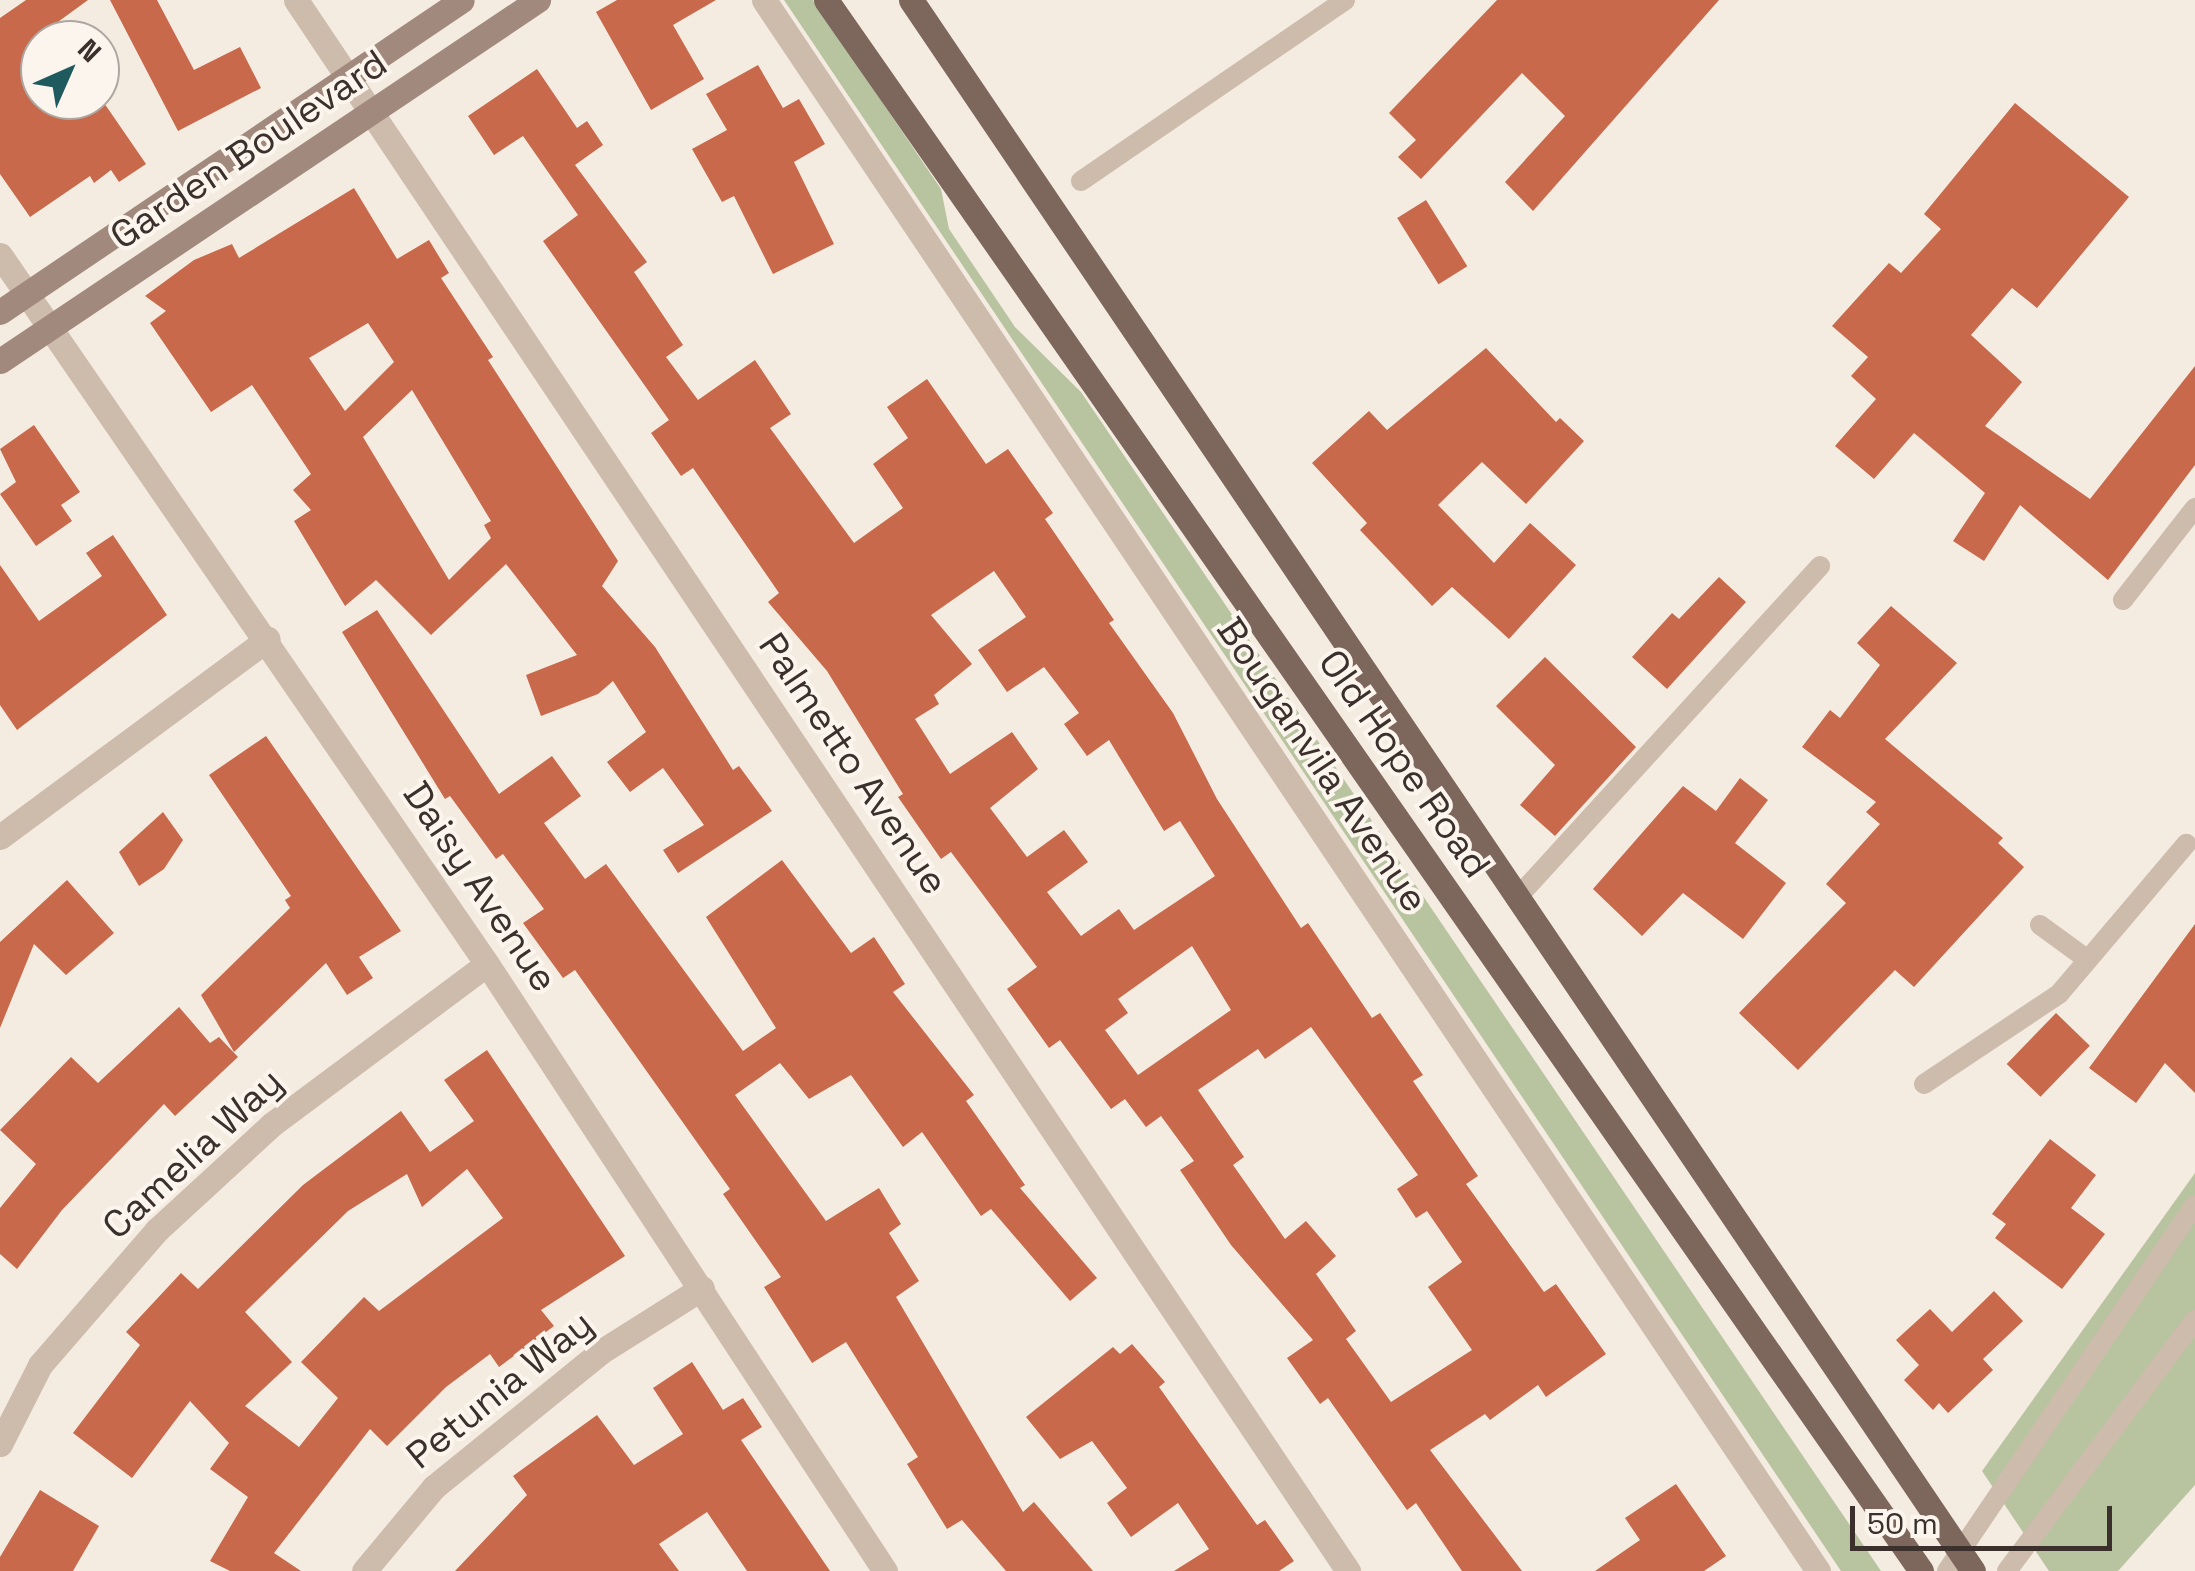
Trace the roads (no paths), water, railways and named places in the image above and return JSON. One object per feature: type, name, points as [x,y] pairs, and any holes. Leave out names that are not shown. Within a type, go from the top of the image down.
[{"type":"main road","name":"Old Hope Road","points":[[826,0],[1920,1571]]},
{"type":"main road","name":"Old Hope Road","points":[[911,0],[1960,1565]]},
{"type":"street","name":"Palmetto Avenue","points":[[296,0],[1348,1571]]},
{"type":"street","name":"Garden Boulevard","points":[[0,312],[462,0]]},
{"type":"street","name":"Garden Boulevard","points":[[0,361],[538,0]]},
{"type":"street","name":"Bouganvila Avenue","points":[[764,0],[1818,1571]]},
{"type":"street","name":"Daisy Avenue","points":[[0,254],[268,639],[487,964],[885,1571]]},
{"type":"street","points":[[0,837],[268,639]]},
{"type":"street","name":"Camelia Way","points":[[0,1444],[40,1364],[157,1230],[270,1125],[487,964]]},
{"type":"street","name":"Petunia Way","points":[[364,1571],[434,1487],[602,1351],[702,1288]]},
{"type":"lane","points":[[1081,181],[1345,0]]},
{"type":"lane","points":[[2122,600],[2195,508]]},
{"type":"lane","points":[[1516,899],[1820,566]]},
{"type":"lane","points":[[1924,1084],[2027,1021],[2088,960],[2186,844]]},
{"type":"lane","points":[[2040,925],[2088,960]]},
{"type":"lane","points":[[1960,1565],[2195,1205]]},
{"type":"lane","points":[[2007,1571],[2195,1320]]}]
